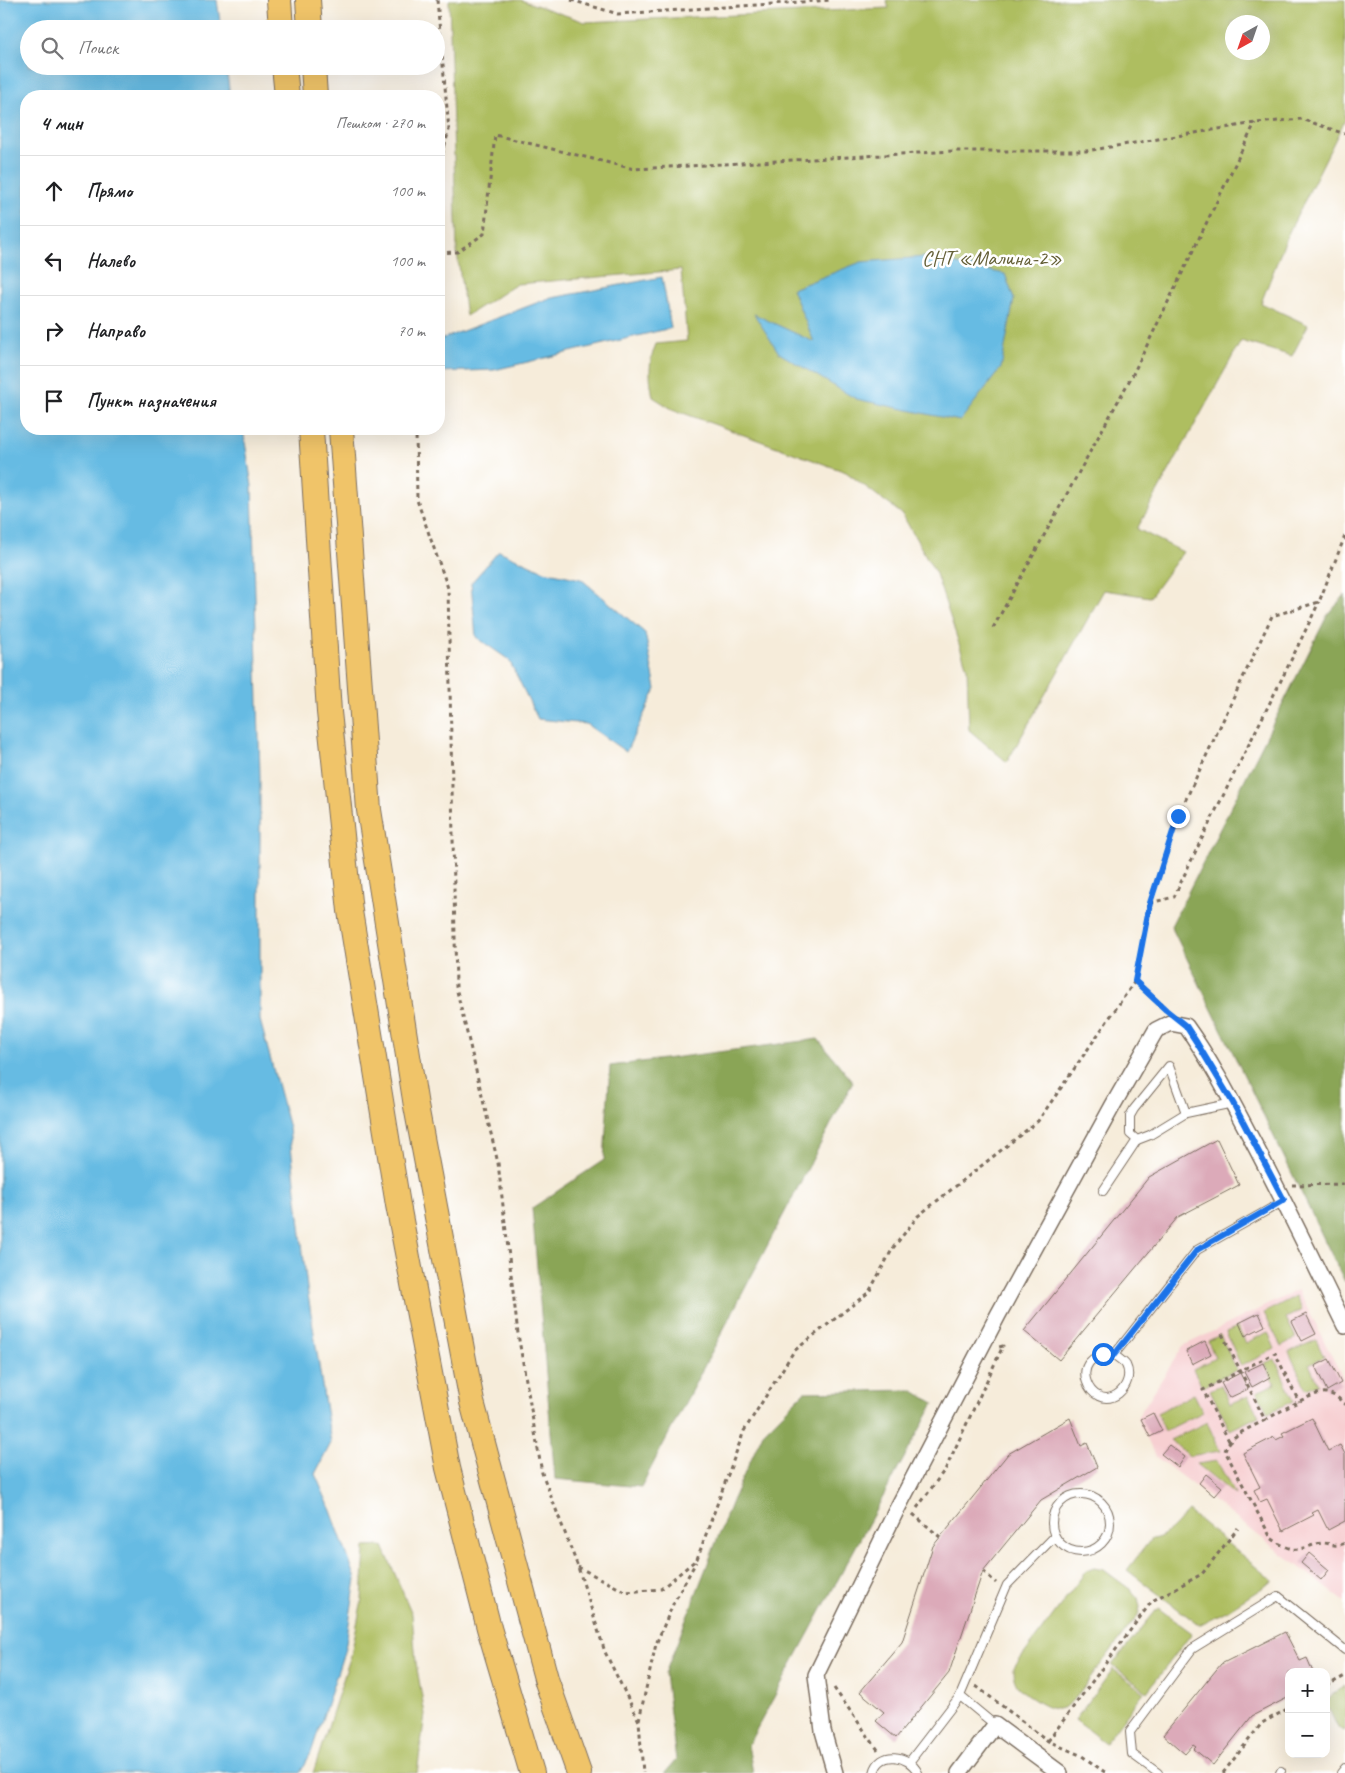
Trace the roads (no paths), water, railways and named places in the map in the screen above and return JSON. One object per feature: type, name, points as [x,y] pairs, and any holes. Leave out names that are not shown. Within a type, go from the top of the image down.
[{"type":"main road","points":[[279,0],[280,20]]},
{"type":"main road","points":[[308,0],[309,20]]},
{"type":"main road","points":[[285,75],[286,90]]},
{"type":"main road","points":[[314,75],[315,90]]},
{"type":"main road","points":[[311,435],[329,712],[350,911],[388,1146],[448,1468],[489,1628],[532,1773]]},
{"type":"main road","points":[[341,435],[369,810],[416,1106],[472,1402],[548,1682],[578,1773]]},
{"type":"street","points":[[835,1773],[823,1732],[816,1676],[896,1511],[980,1350],[1108,1114],[1156,1030],[1170,1023],[1186,1026],[1197,1043],[1233,1103],[1284,1200],[1345,1326]]},
{"type":"street","points":[[959,1773],[995,1725],[1060,1773]]},
{"type":"lane","points":[[1136,1140],[1130,1134],[1130,1116],[1168,1066],[1186,1113]]},
{"type":"lane","points":[[1103,1191],[1136,1140],[1150,1135],[1186,1113],[1233,1103]]},
{"type":"lane","points":[[1114,1355],[1197,1250],[1284,1200]]},
{"type":"lane","points":[[1103,1354],[1114,1355],[1126,1365],[1128,1378],[1125,1388],[1115,1396],[1102,1397],[1091,1391],[1085,1381],[1086,1369],[1092,1359],[1103,1354]]},
{"type":"lane","points":[[1082,1493],[1097,1498],[1108,1509],[1111,1524],[1107,1539],[1095,1550],[1080,1553],[1065,1548],[1054,1537],[1051,1522],[1053,1514],[1056,1507],[1067,1496],[1082,1493]]},
{"type":"lane","points":[[910,1761],[960,1696],[1007,1585],[1054,1537]]},
{"type":"lane","points":[[1158,1773],[1132,1754],[1130,1732],[1192,1649],[1278,1596],[1345,1650]]},
{"type":"lane","points":[[960,1696],[995,1725]]},
{"type":"lane","points":[[874,1773],[875,1768],[884,1759],[897,1756],[910,1761],[918,1773]]},
{"type":"lane","points":[[1341,1773],[1345,1768]]},
{"type":"water","points":[[0,0],[217,0],[220,20],[20,20],[20,75],[227,75],[229,90],[20,90],[20,435],[244,435],[252,486],[260,776],[260,1020],[289,1128],[307,1288],[331,1443],[315,1474],[330,1508],[356,1579],[345,1649],[311,1753],[300,1773],[0,1773]]},
{"type":"water","points":[[925,257],[1005,274],[1014,299],[1001,368],[960,421],[856,399],[779,353],[754,314],[814,342],[792,289],[861,262]]},
{"type":"water","points":[[662,277],[671,328],[494,370],[445,372],[445,338],[547,299]]},
{"type":"water","points":[[499,551],[544,571],[581,579],[645,633],[656,689],[626,752],[586,724],[538,719],[509,660],[476,637],[471,583]]},
{"type":"park label","name":"СНТ «Малина-2»","points":[[992,258]]}]
